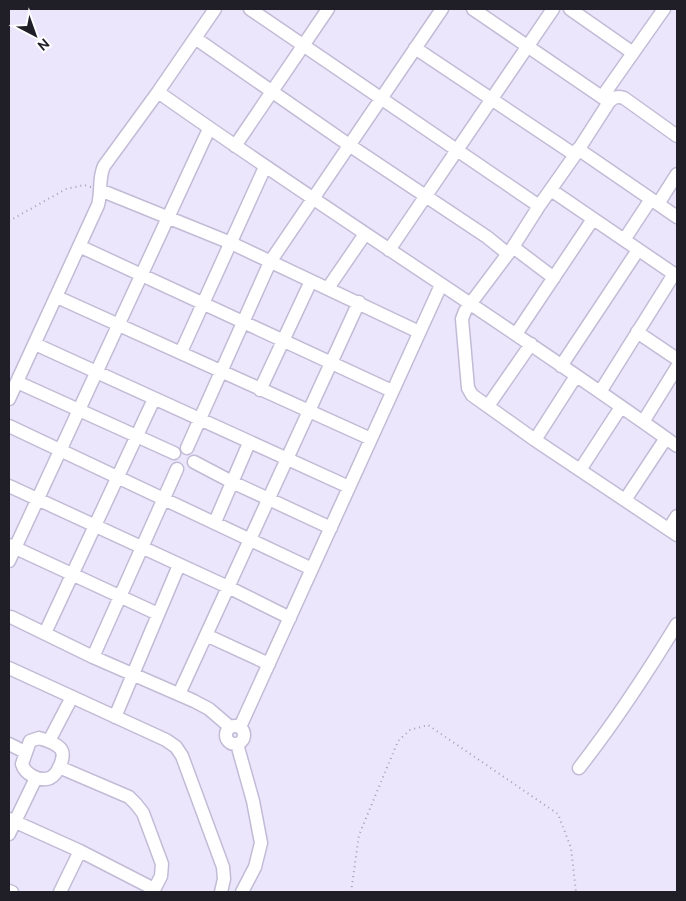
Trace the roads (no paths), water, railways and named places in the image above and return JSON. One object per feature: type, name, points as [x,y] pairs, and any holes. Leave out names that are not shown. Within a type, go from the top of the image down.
[{"type":"street","points":[[9,399],[98,205],[101,174],[104,166],[215,9]]},
{"type":"street","points":[[250,9],[539,206]]},
{"type":"street","points":[[235,146],[328,9]]},
{"type":"street","points":[[187,448],[270,262],[442,9]]},
{"type":"street","points":[[474,9],[605,99],[624,98],[677,136]]},
{"type":"street","points":[[389,250],[553,9]]},
{"type":"street","points":[[570,9],[633,53]]},
{"type":"street","points":[[664,9],[633,53],[605,99],[577,152],[510,251],[465,311],[462,319],[468,388],[478,400],[673,532],[677,516]]},
{"type":"street","points":[[195,38],[425,196],[554,278]]},
{"type":"street","points":[[415,48],[492,99],[655,201],[677,217]]},
{"type":"street","points":[[158,92],[265,167],[531,344],[677,446]]},
{"type":"street","points":[[9,561],[12,547],[37,499],[209,128]]},
{"type":"street","points":[[181,352],[265,167]]},
{"type":"street","points":[[624,240],[677,174]]},
{"type":"street","points":[[100,190],[231,242],[419,332]]},
{"type":"street","points":[[551,190],[676,275],[637,332],[600,392]]},
{"type":"street","points":[[516,334],[594,219]]},
{"type":"street","points":[[328,288],[366,234]]},
{"type":"street","points":[[79,246],[392,392]]},
{"type":"street","points":[[561,366],[638,250]]},
{"type":"street","points":[[260,390],[311,281]]},
{"type":"street","points":[[242,892],[255,867],[261,843],[253,800],[237,744],[228,740],[226,736],[227,731],[235,727],[269,664],[441,285]]},
{"type":"street","points":[[57,297],[371,439]]},
{"type":"street","points":[[179,694],[359,302]]},
{"type":"street","points":[[637,332],[677,359]]},
{"type":"street","points":[[35,344],[349,487]]},
{"type":"street","points":[[488,406],[531,344]]},
{"type":"street","points":[[642,422],[677,367]]},
{"type":"street","points":[[535,440],[576,376]]},
{"type":"street","points":[[17,382],[174,453]]},
{"type":"street","points":[[45,633],[154,399]]},
{"type":"street","points":[[580,470],[621,407]]},
{"type":"street","points":[[9,426],[312,569]]},
{"type":"street","points":[[625,500],[666,438]]},
{"type":"street","points":[[215,522],[249,442]]},
{"type":"street","points":[[187,448],[194,456],[194,462],[191,468],[184,471],[177,469],[173,465],[174,453],[177,450],[187,448]]},
{"type":"street","points":[[194,462],[330,528]]},
{"type":"street","points":[[93,656],[177,469]]},
{"type":"street","points":[[9,486],[142,546],[290,618]]},
{"type":"street","points":[[12,547],[158,614]]},
{"type":"street","points":[[115,717],[179,565]]},
{"type":"street","points":[[9,618],[179,694],[209,709],[235,727]]},
{"type":"street","points":[[579,768],[598,745],[677,624]]},
{"type":"street","points":[[206,635],[269,664]]},
{"type":"street","points":[[9,668],[166,740],[176,747],[182,756],[223,867],[224,879],[221,892]]},
{"type":"street","points":[[48,741],[72,697]]},
{"type":"street","points":[[39,738],[60,747],[63,755],[55,774],[50,778],[36,778],[23,769],[22,764],[25,752],[30,741],[39,738]]},
{"type":"street","points":[[9,744],[25,752]]},
{"type":"street","points":[[12,820],[80,851],[154,891],[161,876],[162,864],[143,813],[129,797],[59,767]]},
{"type":"street","points":[[9,834],[12,820],[36,778]]},
{"type":"street","points":[[60,892],[80,851]]}]
